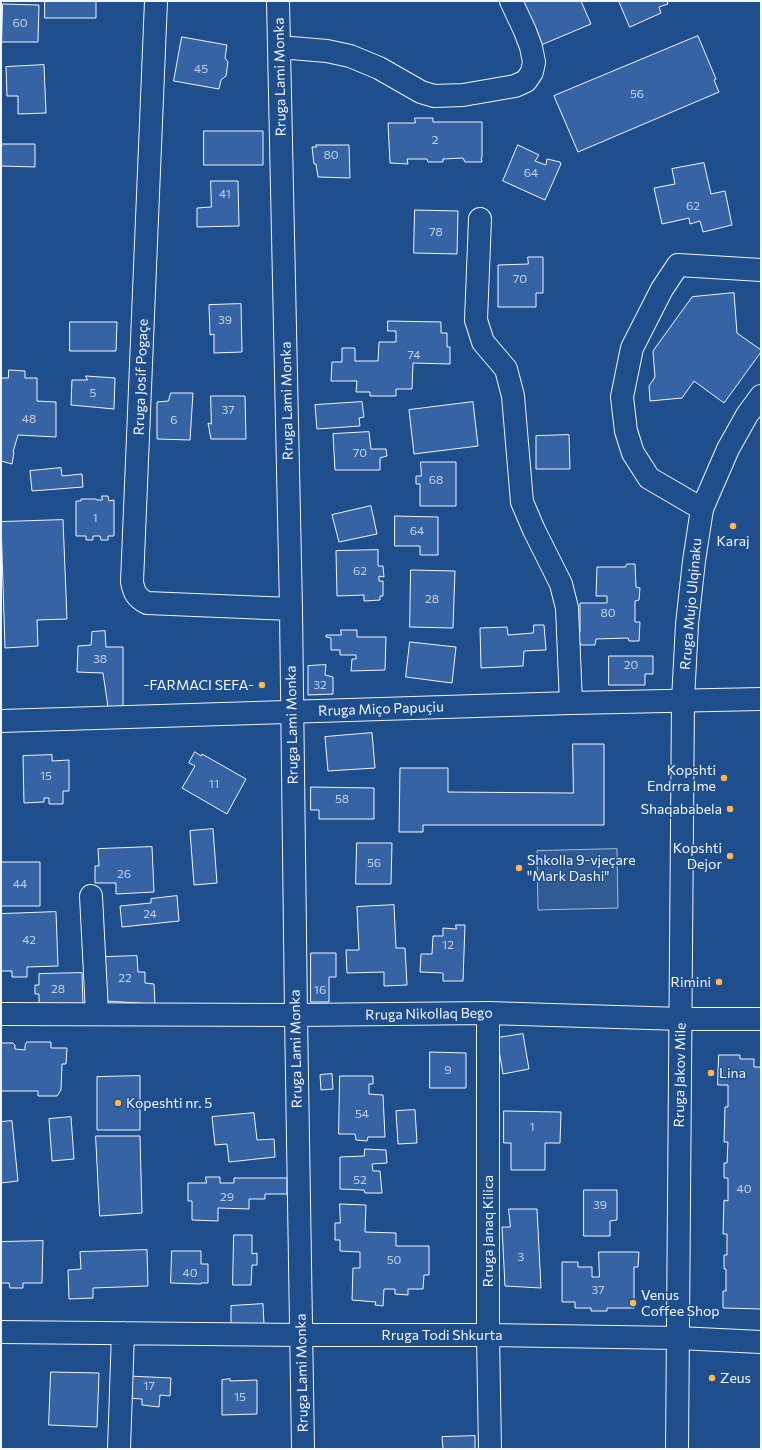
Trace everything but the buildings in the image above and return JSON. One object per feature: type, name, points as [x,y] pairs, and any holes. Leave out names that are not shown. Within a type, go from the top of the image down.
[{"type":"street","name":"Rruga Josif Pogaçe","points":[[156,1],[132,582],[134,591],[140,599],[147,602],[291,610]]},
{"type":"street","name":"Rruga Lami Monka","points":[[278,1],[291,610],[303,1449]]},
{"type":"street","points":[[279,47],[326,51],[350,56],[379,68],[421,92],[434,96],[463,95],[515,86],[526,81],[532,72],[534,62],[531,47],[525,31],[511,1]]},
{"type":"street","points":[[480,219],[476,320],[483,342],[506,370],[513,396],[522,502],[561,584],[567,608],[571,703]]},
{"type":"street","points":[[702,508],[649,478],[633,453],[626,431],[622,397],[632,348],[662,289],[678,264],[761,270]]},
{"type":"street","name":"Rruga Mujo Ulqinaku","points":[[683,700],[687,624],[702,508],[728,449],[747,415],[761,396]]},
{"type":"street","name":"Rruga Miço Papuçiu","points":[[1,721],[571,703],[761,699]]},
{"type":"street","name":"Rruga Jakov Mile","points":[[677,1449],[683,700]]},
{"type":"street","points":[[91,896],[97,1013]]},
{"type":"street","name":"Rruga Nikollaq Bego","points":[[1,1014],[97,1013],[296,1015],[488,1013],[681,1019],[761,1019]]},
{"type":"street","name":"Rruga Janaq Kilica","points":[[488,1013],[488,1335],[490,1449]]},
{"type":"street","name":"Rruga Todi Shkurta","points":[[1,1332],[302,1336],[488,1335],[678,1338],[761,1342]]},
{"type":"street","points":[[119,1449],[123,1333]]},
{"type":"shaded area","points":[[617,849],[618,908],[538,910],[537,851]]},
{"type":"place","name":"Karaj","points":[[733,526]]},
{"type":"place","name":"-FARMACI SEFA-","points":[[262,685]]},
{"type":"place","name":"Kopshti Endrra Ime","points":[[724,778]]},
{"type":"place","name":"Shaqababela","points":[[730,809]]},
{"type":"place","name":"Kopshti Dejor","points":[[730,856]]},
{"type":"place","name":"Shkolla 9-vjeçare \"Mark Dashi\"","points":[[519,868]]},
{"type":"place","name":"Rimini","points":[[719,982]]},
{"type":"place","name":"Lina","points":[[711,1073]]},
{"type":"place","name":"Kopeshti nr. 5","points":[[118,1103]]},
{"type":"place","name":"Venus Coffee Shop","points":[[633,1303]]},
{"type":"place","name":"Zeus","points":[[712,1378]]}]
